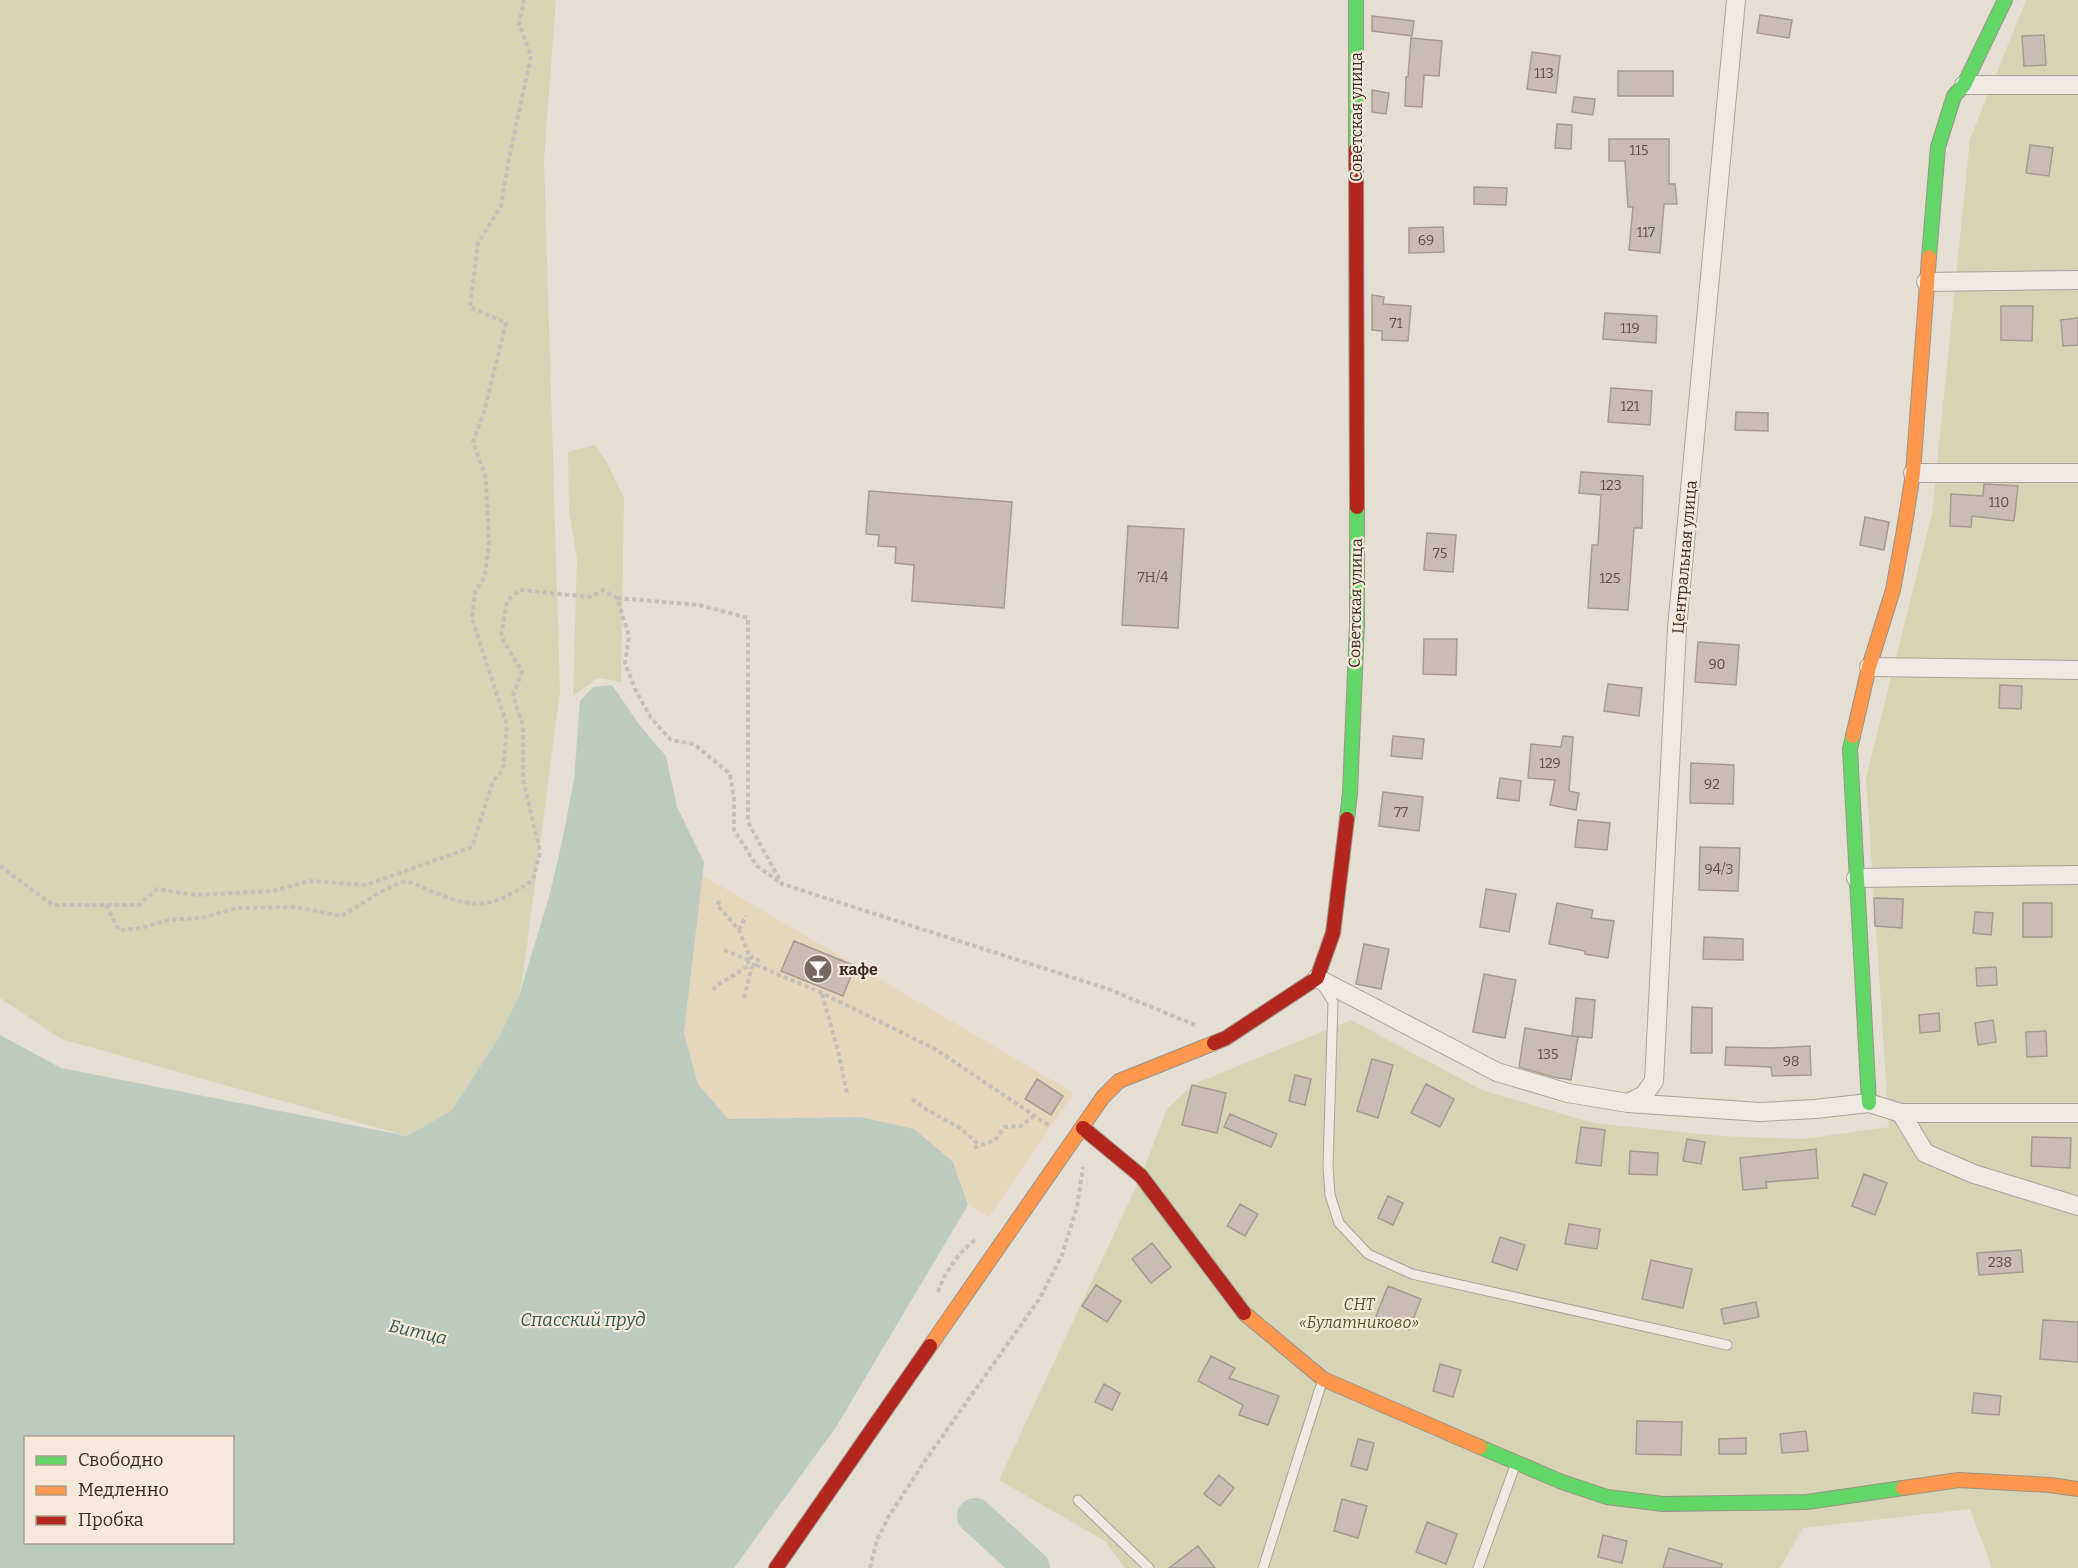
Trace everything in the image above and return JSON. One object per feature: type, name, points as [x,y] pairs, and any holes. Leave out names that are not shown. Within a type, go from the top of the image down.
[{"type":"street","name":"Советская улица","points":[[1317,978],[1333,933],[1350,793],[1357,623],[1356,0]]},
{"type":"street","name":"Центральная улица","points":[[1628,1103],[1644,1095],[1654,1081],[1677,628],[1736,0]]},
{"type":"street","points":[[1869,1102],[1850,750],[1869,667],[1893,590],[1912,473],[1938,147],[1954,96],[1964,86],[2005,0]]},
{"type":"street","points":[[1964,86],[2078,85]]},
{"type":"street","points":[[1926,282],[2078,280]]},
{"type":"street","points":[[1912,473],[2078,473]]},
{"type":"street","points":[[1869,667],[2078,670]]},
{"type":"street","points":[[1856,878],[2078,875]]},
{"type":"street","points":[[777,1568],[1103,1097],[1119,1081],[1226,1038],[1317,978],[1497,1072],[1568,1093],[1628,1103],[1760,1112],[1815,1109],[1869,1102],[1901,1113],[2078,1113]]},
{"type":"street","points":[[1901,1113],[1925,1153],[1974,1174],[2078,1206]]},
{"type":"street","points":[[1083,1128],[1141,1176],[1242,1311],[1323,1379],[1562,1482],[1607,1497],[1663,1504],[1807,1502],[1959,1480],[2050,1485],[2078,1489]]},
{"type":"lane","points":[[1317,978],[1333,1002],[1328,1166],[1330,1195],[1339,1223],[1368,1254],[1412,1274],[1727,1345]]},
{"type":"lane","points":[[1263,1568],[1323,1379]]},
{"type":"lane","points":[[1478,1568],[1517,1461]]},
{"type":"lane","points":[[1078,1500],[1149,1568]]},
{"type":"path","points":[[0,866],[53,905],[139,905],[157,889],[195,895],[273,891],[309,881],[366,885],[472,847],[493,782],[503,770],[507,725],[472,619],[475,592],[485,576],[489,542],[486,478],[473,442],[484,412],[506,323],[470,307],[478,243],[501,206],[531,56],[519,24],[524,0]]},
{"type":"path","points":[[106,905],[119,930],[141,928],[168,920],[202,918],[236,908],[296,907],[342,916],[390,886],[406,881],[469,904],[494,903],[533,880],[540,852],[523,779],[523,726],[513,696],[522,672],[501,636],[507,601],[520,590],[590,597],[603,590],[616,598],[699,605],[748,618],[748,822],[782,884]]},
{"type":"path","points":[[616,598],[629,636],[625,663],[636,691],[651,718],[671,740],[694,744],[730,774],[734,799],[734,830],[758,866],[782,884],[1108,989],[1202,1028],[1191,1033]]},
{"type":"path","points":[[720,901],[717,905],[739,930],[751,963],[744,998]]},
{"type":"path","points":[[739,930],[746,916]]},
{"type":"path","points":[[724,950],[822,993],[935,1048],[1050,1126]]},
{"type":"path","points":[[713,990],[751,963]]},
{"type":"path","points":[[822,993],[847,1093]]},
{"type":"path","points":[[912,1099],[960,1128],[979,1145]]},
{"type":"path","points":[[974,1148],[995,1140],[1005,1127],[1021,1126],[1034,1115]]},
{"type":"path","points":[[870,1568],[877,1540],[889,1516],[1040,1298],[1062,1255],[1077,1207],[1083,1163]]},
{"type":"green space","points":[[0,0],[556,0],[544,159],[560,691],[527,945],[519,996],[498,1039],[451,1111],[407,1136],[61,1039],[0,998]]},
{"type":"green space","name":"СНТ «Булатниково»","points":[[2026,0],[2078,0],[2078,1568],[1992,1568],[1970,1509],[1803,1528],[1780,1568],[1125,1568],[1105,1541],[999,1480],[1141,1176],[1167,1109],[1192,1085],[1351,1020],[1482,1090],[1593,1123],[1720,1136],[1803,1139],[1889,1127],[1866,777],[1932,513],[1970,139]]},
{"type":"green space","points":[[595,445],[607,463],[624,498],[621,682],[598,678],[573,696],[577,559],[569,511],[568,452]]},
{"type":"sand","points":[[702,875],[1074,1093],[989,1217],[968,1205],[953,1162],[860,1117],[727,1119],[698,1084],[684,1033]]},
{"type":"water","name":"Спасский пруд","points":[[612,685],[641,727],[666,756],[677,807],[704,862],[684,1033],[698,1084],[728,1119],[860,1117],[914,1129],[953,1162],[968,1205],[836,1427],[734,1568],[0,1568],[0,1035],[61,1068],[407,1136],[451,1111],[498,1039],[519,996],[549,897],[562,842],[574,780],[580,701],[593,687]]},
{"type":"building","points":[[1760,15],[1792,20],[1789,38],[1757,33]]},
{"type":"building","points":[[1372,16],[1414,21],[1412,36],[1372,31]]},
{"type":"building","points":[[2044,35],[2046,65],[2024,66],[2022,36]]},
{"type":"building","points":[[1411,38],[1442,41],[1439,76],[1424,75],[1422,107],[1405,106]]},
{"type":"building","points":[[1532,52],[1560,56],[1556,93],[1527,89]]},
{"type":"building","points":[[1618,71],[1673,71],[1673,96],[1618,96]]},
{"type":"building","points":[[1372,90],[1389,93],[1386,114],[1372,112]]},
{"type":"building","points":[[1574,97],[1595,99],[1593,115],[1572,112]]},
{"type":"building","points":[[1557,124],[1572,125],[1571,149],[1555,148]]},
{"type":"building","points":[[1609,139],[1669,139],[1669,184],[1675,184],[1677,204],[1664,204],[1660,253],[1629,250],[1633,207],[1628,207],[1625,161],[1609,161]]},
{"type":"building","points":[[2030,145],[2053,148],[2049,176],[2026,173]]},
{"type":"building","points":[[1474,187],[1507,188],[1506,205],[1474,204]]},
{"type":"building","points":[[1443,227],[1444,252],[1409,253],[1409,228]]},
{"type":"building","points":[[1372,295],[1384,297],[1383,304],[1411,306],[1408,341],[1382,340],[1382,331],[1372,330]]},
{"type":"building","points":[[2001,306],[2033,306],[2032,341],[2001,340]]},
{"type":"building","points":[[1605,313],[1657,316],[1656,343],[1603,339]]},
{"type":"building","points":[[2078,318],[2078,345],[2063,346],[2061,320]]},
{"type":"building","points":[[1611,388],[1652,391],[1650,425],[1608,422]]},
{"type":"building","points":[[1736,412],[1768,413],[1768,431],[1735,430]]},
{"type":"building","points":[[1581,472],[1643,476],[1642,528],[1634,528],[1628,610],[1588,608],[1592,545],[1598,545],[1601,495],[1579,493]]},
{"type":"building","points":[[1984,484],[2018,486],[2014,521],[1972,516],[1971,527],[1950,526],[1951,494],[1983,496]]},
{"type":"building","points":[[869,491],[1012,502],[1004,608],[912,601],[914,565],[895,563],[896,547],[878,546],[879,535],[866,534]]},
{"type":"building","points":[[1865,517],[1889,522],[1884,550],[1860,545]]},
{"type":"building","points":[[1128,526],[1184,529],[1178,628],[1122,625]]},
{"type":"building","points":[[1427,533],[1456,535],[1453,572],[1424,570]]},
{"type":"building","points":[[1424,639],[1457,639],[1456,675],[1423,674]]},
{"type":"building","points":[[1698,642],[1739,645],[1736,685],[1695,682]]},
{"type":"building","points":[[1608,684],[1642,688],[1639,716],[1604,711]]},
{"type":"building","points":[[2000,685],[2022,686],[2021,709],[1999,708]]},
{"type":"building","points":[[1393,736],[1424,739],[1422,759],[1391,756]]},
{"type":"building","points":[[1563,736],[1573,737],[1569,791],[1579,793],[1576,810],[1550,805],[1555,780],[1528,778],[1531,744],[1561,747]]},
{"type":"building","points":[[1691,763],[1734,765],[1733,804],[1690,803]]},
{"type":"building","points":[[1500,778],[1521,781],[1519,801],[1497,798]]},
{"type":"building","points":[[1383,792],[1423,797],[1419,831],[1379,826]]},
{"type":"building","points":[[1578,820],[1610,823],[1607,850],[1575,847]]},
{"type":"building","points":[[1700,847],[1740,848],[1738,891],[1699,890]]},
{"type":"building","points":[[1486,889],[1516,894],[1509,932],[1480,927]]},
{"type":"building","points":[[1874,898],[1903,899],[1902,928],[1875,926]]},
{"type":"building","points":[[1557,903],[1593,910],[1591,918],[1614,921],[1608,958],[1549,944]]},
{"type":"building","points":[[2023,903],[2052,903],[2052,937],[2023,937]]},
{"type":"building","points":[[1975,912],[1993,913],[1991,935],[1973,933]]},
{"type":"building","points":[[1704,937],[1743,939],[1743,960],[1703,959]]},
{"type":"building","name":"кафе","points":[[794,941],[855,966],[843,996],[781,971]]},
{"type":"building","points":[[1364,944],[1389,949],[1381,989],[1356,984]]},
{"type":"building","points":[[1996,967],[1997,985],[1977,986],[1976,968]]},
{"type":"building","points":[[1484,974],[1516,980],[1505,1038],[1473,1032]]},
{"type":"building","points":[[1576,998],[1595,1000],[1592,1038],[1572,1036]]},
{"type":"building","points":[[1692,1007],[1712,1008],[1712,1053],[1691,1053]]},
{"type":"building","points":[[1939,1013],[1940,1031],[1920,1033],[1919,1015]]},
{"type":"building","points":[[1993,1020],[1996,1042],[1978,1045],[1975,1023]]},
{"type":"building","points":[[1525,1028],[1578,1037],[1571,1080],[1519,1067]]},
{"type":"building","points":[[2046,1031],[2047,1056],[2027,1057],[2026,1032]]},
{"type":"building","points":[[1810,1046],[1811,1075],[1772,1076],[1771,1067],[1725,1065],[1726,1047]]},
{"type":"building","points":[[1372,1059],[1393,1065],[1378,1118],[1357,1111]]},
{"type":"building","points":[[1295,1075],[1311,1079],[1305,1105],[1289,1101]]},
{"type":"building","points":[[1037,1079],[1063,1096],[1051,1115],[1025,1099]]},
{"type":"building","points":[[1426,1084],[1454,1099],[1440,1127],[1411,1113]]},
{"type":"building","points":[[1192,1085],[1226,1093],[1217,1133],[1182,1125]]},
{"type":"building","points":[[1230,1114],[1277,1134],[1271,1147],[1224,1127]]},
{"type":"building","points":[[1581,1127],[1605,1130],[1601,1166],[1576,1163]]},
{"type":"building","points":[[2032,1137],[2071,1138],[2070,1168],[2031,1166]]},
{"type":"building","points":[[1687,1139],[1705,1142],[1701,1164],[1683,1161]]},
{"type":"building","points":[[1816,1149],[1818,1178],[1766,1182],[1767,1188],[1743,1190],[1740,1158]]},
{"type":"building","points":[[1630,1151],[1658,1153],[1657,1175],[1629,1174]]},
{"type":"building","points":[[1864,1174],[1887,1183],[1875,1215],[1852,1206]]},
{"type":"building","points":[[1388,1196],[1403,1203],[1393,1225],[1378,1218]]},
{"type":"building","points":[[1240,1204],[1258,1214],[1245,1236],[1227,1226]]},
{"type":"building","points":[[1569,1224],[1600,1229],[1597,1249],[1565,1244]]},
{"type":"building","points":[[1500,1237],[1525,1245],[1517,1270],[1492,1262]]},
{"type":"building","points":[[1152,1243],[1171,1267],[1151,1283],[1132,1259]]},
{"type":"building","points":[[2021,1250],[2023,1272],[1979,1275],[1977,1253]]},
{"type":"building","points":[[1651,1260],[1692,1269],[1683,1308],[1642,1299]]},
{"type":"building","points":[[1096,1285],[1121,1301],[1107,1322],[1082,1306]]},
{"type":"building","points":[[1388,1286],[1421,1299],[1409,1330],[1376,1316]]},
{"type":"building","points":[[1756,1302],[1759,1317],[1724,1324],[1721,1309]]},
{"type":"building","points":[[2043,1320],[2078,1322],[2078,1362],[2040,1359]]},
{"type":"building","points":[[1211,1356],[1235,1368],[1229,1378],[1279,1396],[1268,1425],[1239,1415],[1243,1405],[1198,1381]]},
{"type":"building","points":[[1440,1364],[1461,1370],[1453,1397],[1433,1391]]},
{"type":"building","points":[[1104,1384],[1120,1393],[1112,1410],[1095,1402]]},
{"type":"building","points":[[1974,1393],[2001,1396],[1999,1415],[1972,1413]]},
{"type":"building","points":[[1637,1421],[1682,1422],[1681,1455],[1636,1454]]},
{"type":"building","points":[[1806,1431],[1808,1451],[1782,1453],[1780,1434]]},
{"type":"building","points":[[1746,1438],[1746,1454],[1719,1454],[1719,1439]]},
{"type":"building","points":[[1358,1439],[1374,1443],[1367,1470],[1351,1466]]},
{"type":"building","points":[[1219,1475],[1234,1488],[1220,1506],[1204,1494]]},
{"type":"building","points":[[1342,1499],[1367,1506],[1358,1538],[1334,1531]]},
{"type":"building","points":[[1427,1522],[1457,1534],[1446,1564],[1416,1552]]},
{"type":"building","points":[[1603,1535],[1627,1541],[1622,1563],[1598,1557]]},
{"type":"building","points":[[1198,1546],[1215,1568],[1169,1568]]},
{"type":"building","points":[[1669,1548],[1722,1564],[1721,1568],[1663,1568]]},
{"type":"waterway","name":"Битца","points":[[975,1516],[1032,1568]]},
{"type":"traffic: fast","points":[[1356,0],[1356,149]]},
{"type":"traffic: fast","points":[[1929,257],[1938,147],[1954,96],[1964,85],[2005,0]]},
{"type":"traffic: fast","points":[[1347,819],[1357,623],[1357,507]]},
{"type":"traffic: fast","points":[[1853,736],[1850,749],[1869,1103]]},
{"type":"traffic: fast","points":[[1480,1447],[1562,1482],[1607,1497],[1663,1504],[1807,1502],[1903,1488]]},
{"type":"traffic: slow","points":[[1853,736],[1869,667],[1893,590],[1904,530],[1913,473],[1929,257]]},
{"type":"traffic: slow","points":[[930,1346],[1103,1097],[1119,1081],[1214,1043]]},
{"type":"traffic: slow","points":[[1244,1313],[1323,1379],[1480,1447]]},
{"type":"traffic: slow","points":[[1903,1488],[1959,1480],[2050,1485],[2078,1489]]},
{"type":"traffic: jam","points":[[1356,149],[1357,507]]},
{"type":"traffic: jam","points":[[1214,1043],[1226,1038],[1317,978],[1333,933],[1347,819]]},
{"type":"traffic: jam","points":[[1083,1128],[1141,1176],[1244,1313]]},
{"type":"traffic: jam","points":[[776,1568],[930,1346]]},
{"type":"place","name":"кафе","points":[[818,969]]}]
